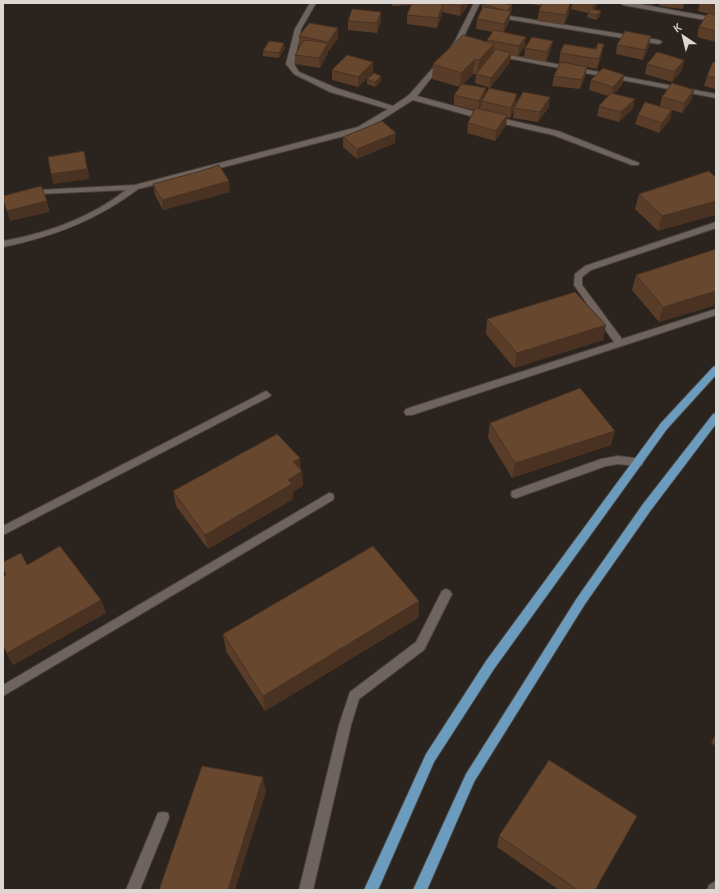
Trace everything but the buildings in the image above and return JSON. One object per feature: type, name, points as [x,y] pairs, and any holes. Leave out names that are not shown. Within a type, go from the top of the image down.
[{"type":"main road","points":[[371,890],[430,758],[490,664],[664,426],[716,369]]},
{"type":"main road","points":[[420,890],[470,778],[482,758],[586,594],[647,507],[716,417]]},
{"type":"street","points":[[313,3],[298,29],[296,36],[290,64],[296,73],[333,90],[393,108]]},
{"type":"street","points":[[477,3],[481,13]]},
{"type":"street","points":[[623,3],[716,20]]},
{"type":"street","points":[[481,13],[658,42]]},
{"type":"street","points":[[3,199],[39,192],[135,187],[361,129],[412,97],[462,43],[481,13]]},
{"type":"street","points":[[488,53],[716,96]]},
{"type":"street","points":[[412,97],[481,116],[555,133],[635,163]]},
{"type":"street","points":[[3,244],[20,241],[69,227],[118,202],[135,187]]},
{"type":"street","points":[[620,343],[578,285],[578,276],[588,268],[716,225]]},
{"type":"street","points":[[409,412],[716,312]]},
{"type":"street","points":[[3,531],[266,395]]},
{"type":"street","points":[[516,494],[605,462],[618,460],[638,462]]},
{"type":"street","points":[[3,691],[330,497]]},
{"type":"street","points":[[306,890],[345,726],[354,696],[420,646],[446,594]]},
{"type":"street","points":[[133,890],[163,818]]}]
